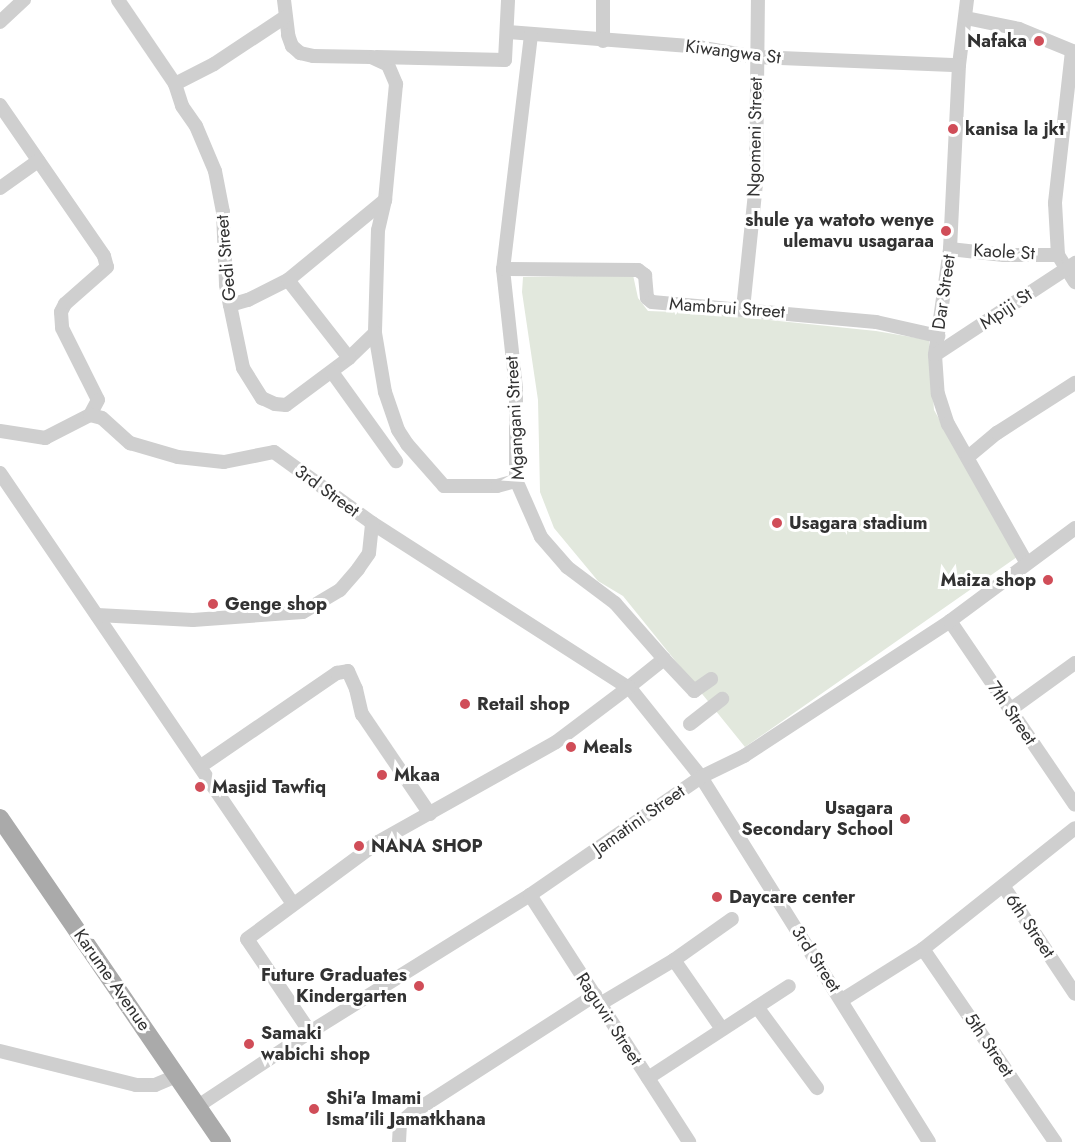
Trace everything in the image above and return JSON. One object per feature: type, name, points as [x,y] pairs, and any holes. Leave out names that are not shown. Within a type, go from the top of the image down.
[{"type":"main road","name":"Karume Avenue","points":[[0,818],[222,1142]]},
{"type":"street","points":[[0,22],[24,0]]},
{"type":"street","name":"Gedi Street","points":[[118,0],[176,84],[182,106],[196,126],[215,171],[223,212],[226,285],[243,368],[262,398],[275,404],[286,405],[332,372],[375,333]]},
{"type":"street","points":[[284,0],[285,17],[292,46],[300,53],[313,56],[504,60],[508,32],[508,0]]},
{"type":"street","name":"Ngomeni Street","points":[[743,309],[757,173],[758,0]]},
{"type":"street","name":"Dar Street","points":[[967,0],[959,65],[950,249],[935,355],[938,394],[948,424],[1026,562]]},
{"type":"street","points":[[603,1],[603,41]]},
{"type":"street","points":[[176,84],[214,64],[285,17]]},
{"type":"street","points":[[966,18],[1019,29],[1073,51],[1054,203],[1058,255],[1070,266],[1075,282]]},
{"type":"street","name":"Kiwangwa St","points":[[508,32],[692,46],[756,57],[959,65]]},
{"type":"street","name":"Mgangani Street","points":[[531,35],[503,269],[516,389],[516,481],[541,537],[567,567],[615,603],[694,691],[711,679]]},
{"type":"street","points":[[370,57],[388,64],[396,84],[385,200],[378,230],[375,333],[385,392],[398,430],[440,484],[466,487],[497,486],[516,481]]},
{"type":"street","points":[[0,105],[104,255],[107,267],[65,304],[61,312],[62,328],[98,400],[90,415],[45,438],[0,431]]},
{"type":"street","points":[[0,188],[38,161]]},
{"type":"street","points":[[230,305],[248,300],[288,280],[385,200]]},
{"type":"street","name":"Kaole St","points":[[950,249],[1004,255],[1058,255]]},
{"type":"street","name":"Mpiji St","points":[[935,355],[1070,266]]},
{"type":"street","name":"Mambrui Street","points":[[503,269],[638,270],[645,275],[647,297],[650,302],[876,322],[938,336]]},
{"type":"street","points":[[288,280],[349,358]]},
{"type":"street","points":[[332,372],[396,461]]},
{"type":"street","points":[[968,457],[997,433],[1075,383]]},
{"type":"street","name":"3rd Street","points":[[90,415],[102,418],[130,443],[178,458],[224,462],[274,452],[372,523],[629,688]]},
{"type":"street","points":[[0,473],[293,904]]},
{"type":"street","points":[[98,615],[193,620],[303,612],[340,590],[358,569],[369,553],[372,523]]},
{"type":"street","name":"Jamatini Street","points":[[198,1106],[310,1032],[530,895],[700,777],[744,756],[950,621],[1026,562],[1075,528]]},
{"type":"street","name":"7th Street","points":[[950,621],[1075,805]]},
{"type":"street","points":[[310,1032],[247,939],[378,842],[556,742],[664,659]]},
{"type":"street","points":[[1010,710],[1075,663]]},
{"type":"street","points":[[201,766],[337,673],[348,671],[356,688],[362,714],[430,814]]},
{"type":"street","points":[[629,688],[700,777]]},
{"type":"street","points":[[690,724],[722,699]]},
{"type":"street","name":"3rd Street","points":[[700,777],[929,1142]]},
{"type":"street","points":[[842,1000],[923,949],[1004,887],[1075,828]]},
{"type":"street","name":"6th Street","points":[[1004,887],[1075,994]]},
{"type":"street","name":"Raguvir Street","points":[[530,895],[689,1142]]},
{"type":"street","points":[[399,1142],[400,1124],[412,1113],[598,1000],[674,960],[732,919]]},
{"type":"street","name":"5th Street","points":[[923,949],[1055,1142]]},
{"type":"street","points":[[674,960],[722,1029]]},
{"type":"street","points":[[648,1078],[789,986]]},
{"type":"street","points":[[757,1007],[817,1088]]},
{"type":"street","points":[[0,1051],[136,1085],[155,1085],[178,1075]]},
{"type":"shaded area","points":[[633,275],[638,298],[648,311],[703,313],[876,331],[929,340],[934,410],[1017,557],[745,747],[623,596],[598,581],[554,528],[540,492],[538,400],[522,292],[523,277]]},
{"type":"place","name":"Nafaka","points":[[1039,41]]},
{"type":"place","name":"kanisa la jkt","points":[[953,129]]},
{"type":"place","name":"shule ya watoto wenye ulemavu usagaraa","points":[[946,231]]},
{"type":"place","name":"Usagara stadium","points":[[777,523]]},
{"type":"place","name":"Maiza shop","points":[[1048,580]]},
{"type":"place","name":"Genge shop","points":[[213,604]]},
{"type":"place","name":"Retail shop","points":[[465,704]]},
{"type":"place","name":"Meals","points":[[571,747]]},
{"type":"place","name":"Mkaa","points":[[382,775]]},
{"type":"place","name":"Masjid Tawfiq","points":[[200,787]]},
{"type":"place","name":"Usagara Secondary School","points":[[905,819]]},
{"type":"place","name":"NANA SHOP","points":[[359,846]]},
{"type":"place","name":"Daycare center","points":[[717,897]]},
{"type":"place","name":"Future Graduates Kindergarten","points":[[419,986]]},
{"type":"place","name":"Samaki wabichi shop","points":[[249,1044]]},
{"type":"place","name":"Shi'a Imami Isma'ili Jamatkhana","points":[[314,1109]]}]
